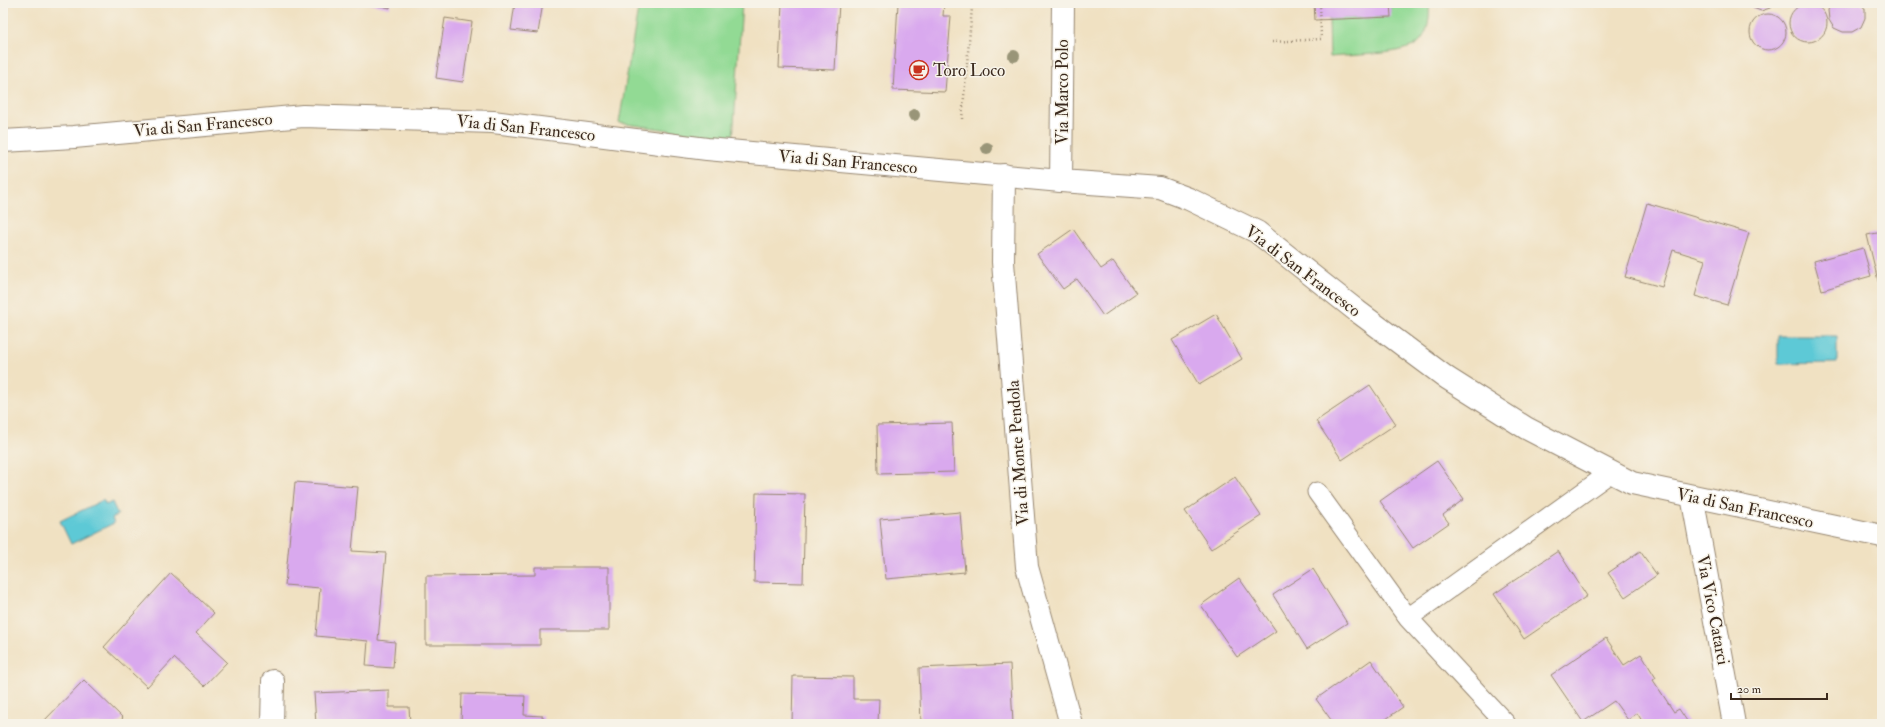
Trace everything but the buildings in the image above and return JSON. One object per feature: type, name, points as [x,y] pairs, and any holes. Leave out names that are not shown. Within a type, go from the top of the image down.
[{"type":"street","name":"Via Marco Polo","points":[[1061,181],[1063,3]]},
{"type":"street","name":"Via di San Francesco","points":[[3,141],[74,137],[303,116],[493,122],[707,149],[1061,181],[1160,188],[1189,199],[1257,232],[1357,311],[1447,378],[1526,428],[1610,473],[1632,483],[1882,536]]},
{"type":"street","name":"Via di Monte Pendola","points":[[1004,175],[1003,262],[1027,567],[1071,724]]},
{"type":"street","name":"Via Vico Catarci","points":[[1692,496],[1734,724]]},
{"type":"street","points":[[272,681],[272,724]]},
{"type":"lane","points":[[1408,618],[1610,473]]},
{"type":"lane","points":[[1317,492],[1408,618],[1506,724]]},
{"type":"path","points":[[1272,42],[1321,39],[1320,3]]},
{"type":"path","points":[[962,119],[972,8]]},
{"type":"green space","points":[[639,3],[742,3],[733,139],[619,123]]},
{"type":"green space","points":[[1390,3],[1429,3],[1427,30],[1418,43],[1411,47],[1389,52],[1330,57],[1329,19],[1390,17]]},
{"type":"water","points":[[1778,336],[1837,336],[1837,363],[1778,364]]},
{"type":"water","points":[[103,500],[106,505],[112,502],[118,515],[112,518],[114,523],[71,544],[60,521]]},
{"type":"place","name":"Toro Loco","points":[[919,70]]}]
